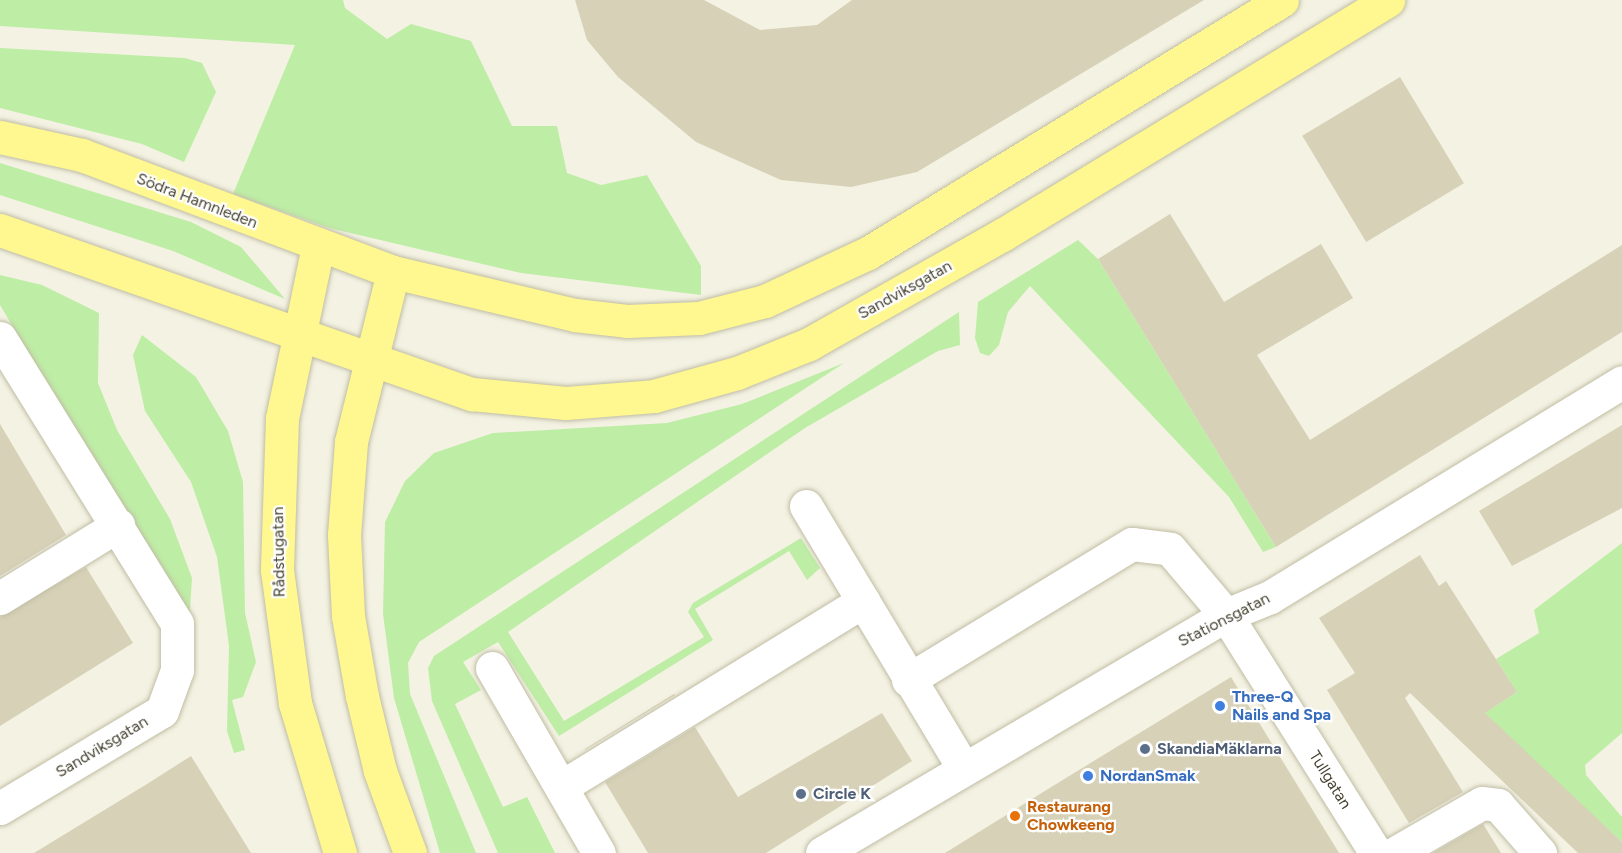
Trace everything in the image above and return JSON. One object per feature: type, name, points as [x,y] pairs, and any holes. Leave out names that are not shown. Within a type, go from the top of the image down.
[{"type":"main road","points":[[410,853],[378,761],[348,616],[344,535],[351,442],[393,272],[575,315],[627,321],[730,312],[816,280],[868,253],[1282,0]]},
{"type":"main road","name":"Sandviksgatan","points":[[370,362],[472,394],[566,403],[654,396],[736,373],[809,344],[1002,235],[1388,0]]},
{"type":"main road","name":"Södra Hamnleden","points":[[0,137],[82,155],[318,246],[393,272]]},
{"type":"main road","points":[[0,230],[370,362]]},
{"type":"main road","name":"Rådstugatan","points":[[318,246],[297,337],[282,418],[277,570],[295,703],[340,853]]},
{"type":"street","points":[[0,338],[118,525],[0,598]]},
{"type":"street","name":"Stationsgatan","points":[[822,853],[862,843],[963,767],[1226,615],[1270,597],[1622,382]]},
{"type":"street","points":[[806,506],[908,680],[963,767]]},
{"type":"street","name":"Sandviksgatan","points":[[0,808],[162,711],[177,664],[177,624],[118,525]]},
{"type":"street","name":"Tullgatan","points":[[908,680],[1132,544],[1170,549],[1226,615],[1377,853]]},
{"type":"street","points":[[561,787],[863,601]]},
{"type":"street","points":[[492,668],[599,853]]},
{"type":"street","points":[[1395,853],[1482,803],[1498,805],[1540,853]]},
{"type":"green space","points":[[0,0],[343,0],[345,8],[387,39],[411,24],[471,41],[512,126],[557,126],[567,173],[601,185],[647,175],[701,266],[701,295],[521,273],[329,228],[233,194],[295,45],[0,26]]},
{"type":"green space","points":[[0,48],[185,58],[202,63],[216,92],[184,162],[142,144],[0,108]]},
{"type":"green space","points":[[0,163],[191,222],[241,247],[285,299],[173,251],[0,195]]},
{"type":"green space","points":[[1078,240],[1098,259],[1276,547],[1263,552],[1229,497],[1030,286],[1008,312],[999,345],[989,356],[980,353],[975,338],[978,302]]},
{"type":"green space","points":[[0,275],[42,285],[99,313],[98,383],[117,430],[170,519],[192,578],[189,624],[0,305]]},
{"type":"green space","points":[[959,312],[960,345],[938,351],[805,428],[508,632],[564,721],[704,637],[688,612],[693,603],[801,538],[820,568],[807,580],[789,551],[695,609],[713,640],[559,736],[498,642],[463,662],[481,690],[455,704],[503,807],[527,797],[555,853],[498,853],[432,701],[428,668],[434,656]]},
{"type":"green space","points":[[142,335],[196,377],[228,431],[243,482],[245,613],[256,662],[243,697],[232,700],[245,750],[234,753],[227,731],[229,646],[217,557],[191,482],[145,411],[133,355]]},
{"type":"green space","points":[[844,363],[419,642],[408,663],[410,694],[476,853],[440,853],[394,698],[383,614],[385,522],[405,481],[434,453],[493,433],[667,423],[742,404]]},
{"type":"green space","points":[[1622,543],[1622,733],[1585,765],[1586,775],[1622,817],[1622,842],[1483,714],[1517,692],[1496,659],[1539,633],[1534,610]]},
{"type":"building","points":[[575,0],[704,0],[760,30],[817,25],[852,0],[1204,0],[917,172],[851,187],[781,180],[696,142],[618,77],[587,40]]},
{"type":"building","points":[[1400,77],[1464,183],[1366,242],[1302,136]]},
{"type":"building","points":[[1170,214],[1224,302],[1321,244],[1353,298],[1257,355],[1310,440],[1622,245],[1622,332],[1276,547],[1098,259]]},
{"type":"building","points":[[0,424],[66,535],[0,576]]},
{"type":"building","points":[[1622,425],[1622,508],[1512,566],[1479,511]]},
{"type":"building","points":[[1420,555],[1439,586],[1446,581],[1517,692],[1485,713],[1622,842],[1622,853],[1578,853],[1410,693],[1405,698],[1463,792],[1409,823],[1327,690],[1355,673],[1319,618]]},
{"type":"building","points":[[86,567],[133,643],[0,726],[0,617]]},
{"type":"building","points":[[1231,677],[1339,853],[945,853],[1048,789]]},
{"type":"building","points":[[675,695],[585,750],[585,749]]},
{"type":"building","points":[[882,713],[912,761],[766,853],[648,853],[605,782],[695,727],[738,797]]},
{"type":"building","points":[[191,756],[251,853],[34,853],[147,784]]},
{"type":"building","points":[[1483,824],[1501,853],[1433,853]]},
{"type":"place","name":"Three-Q Nails and Spa","points":[[1220,706]]},
{"type":"place","name":"SkandiaMäklarna","points":[[1145,749]]},
{"type":"place","name":"NordanSmak","points":[[1088,776]]},
{"type":"place","name":"Circle K","points":[[801,794]]},
{"type":"place","name":"Restaurang Chowkeeng","points":[[1015,816]]}]
